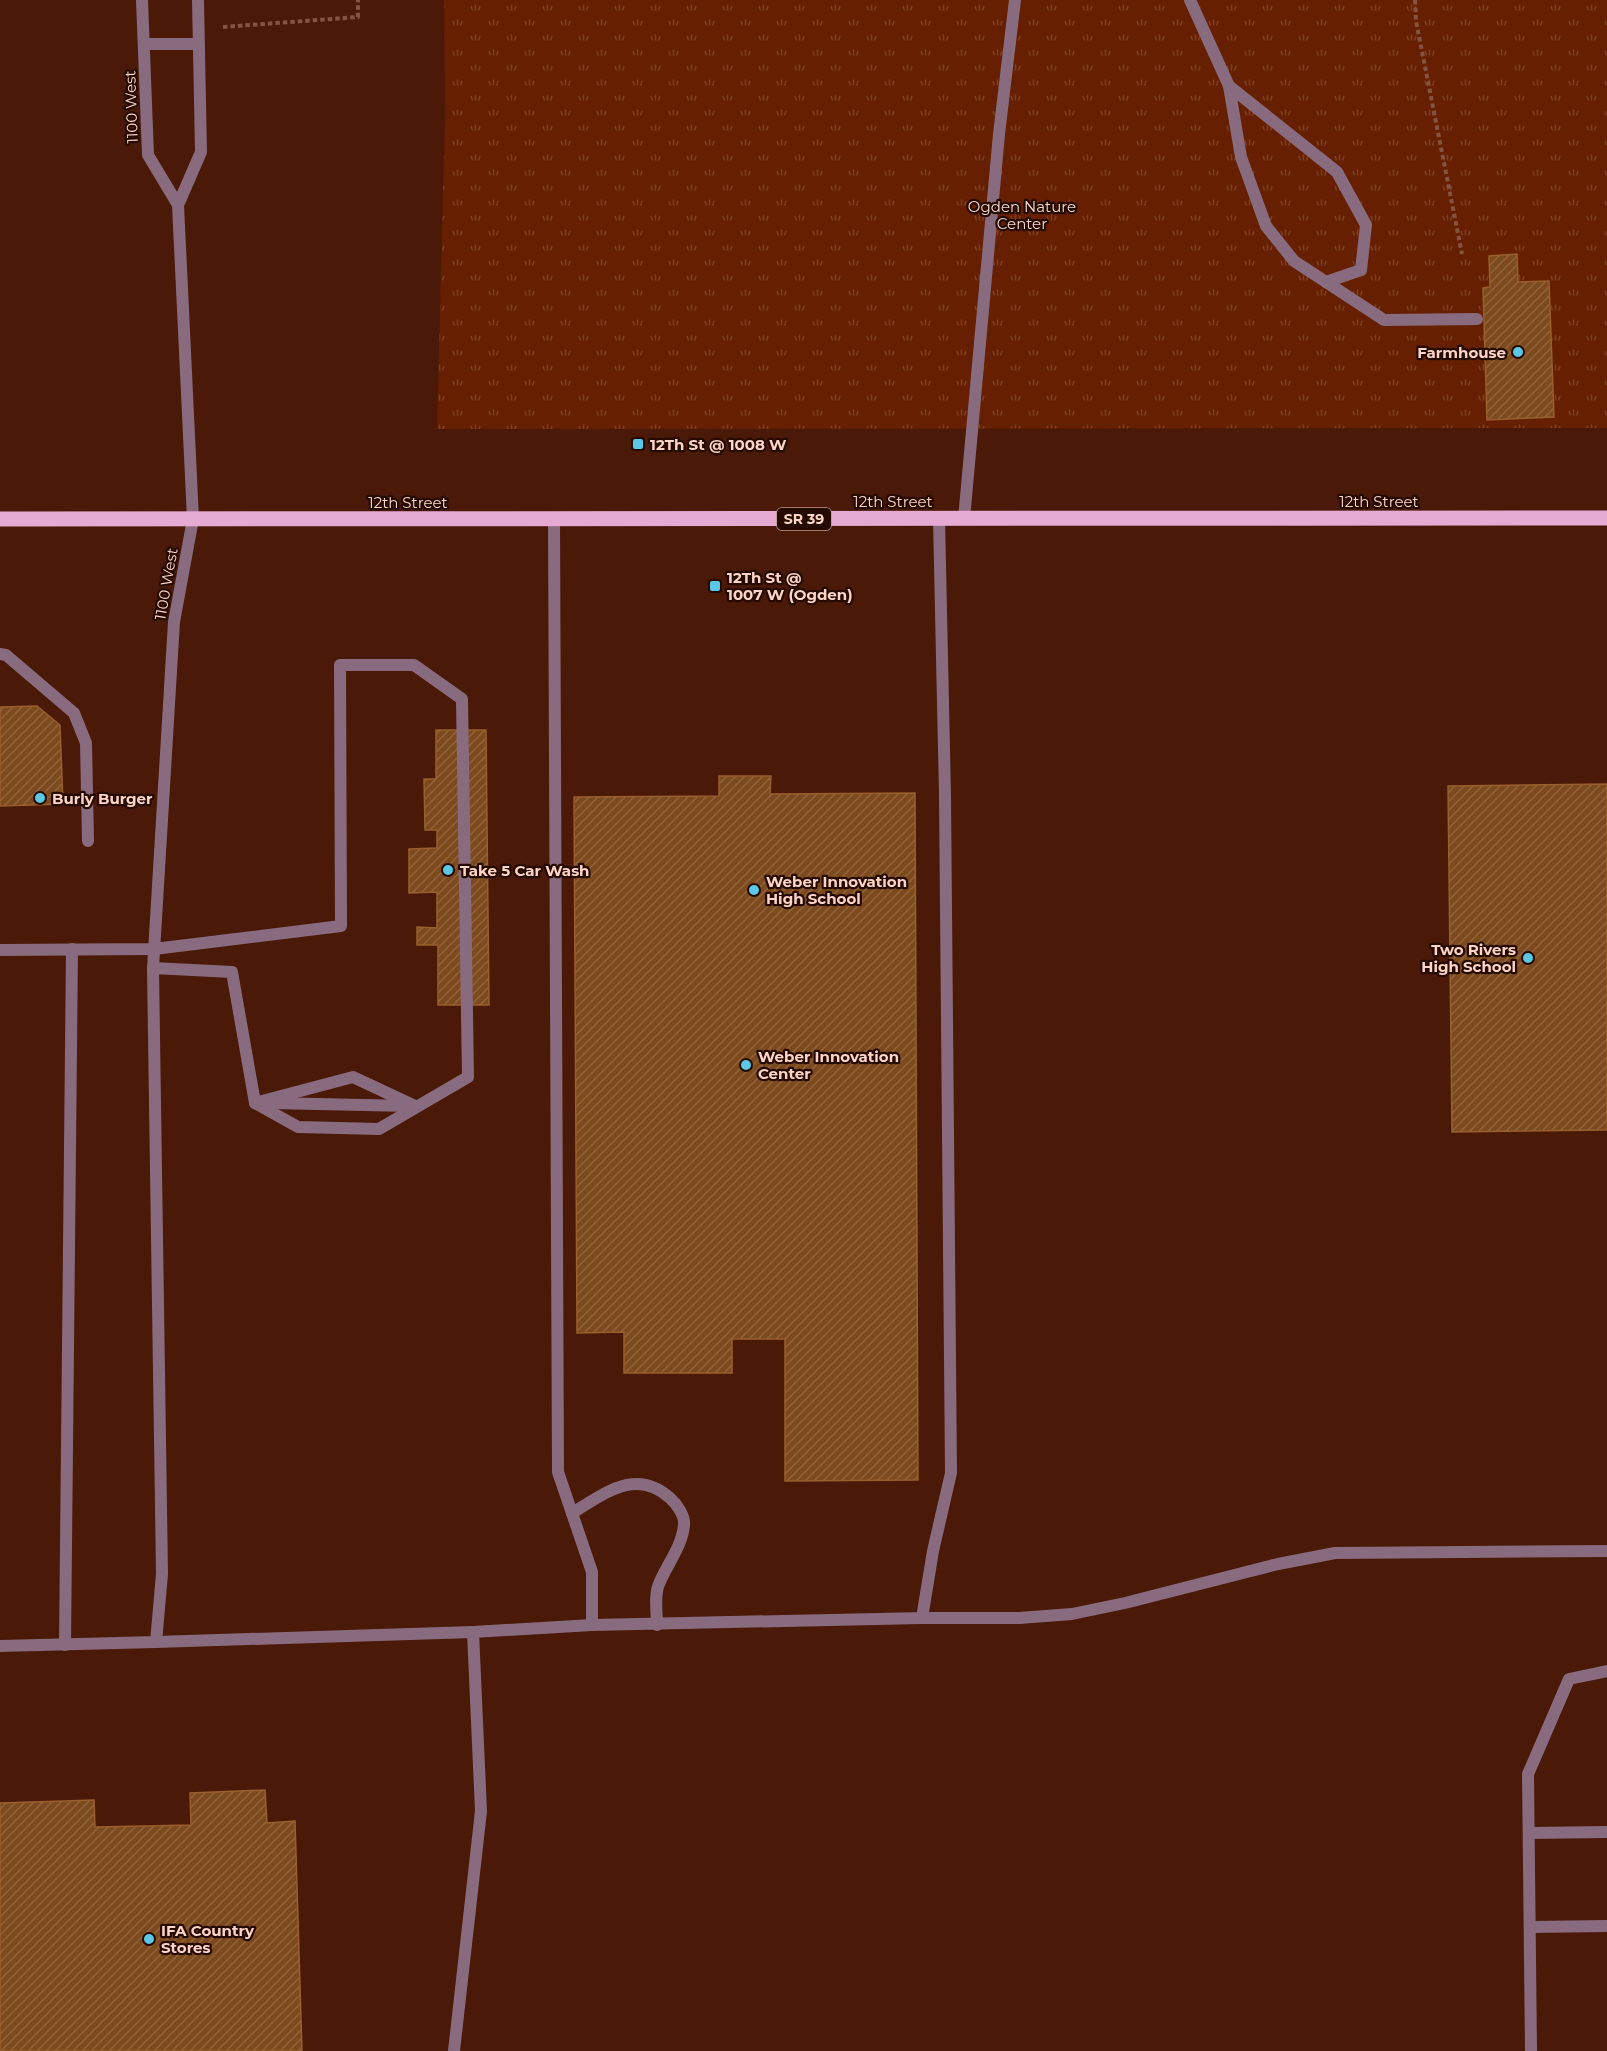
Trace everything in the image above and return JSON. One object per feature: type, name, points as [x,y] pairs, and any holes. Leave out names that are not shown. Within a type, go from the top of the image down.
[{"type":"main road","name":"12th Street","points":[[0,519],[1607,518]]},
{"type":"street","name":"1100 West","points":[[142,0],[148,155],[178,205]]},
{"type":"street","name":"1100 West","points":[[156,1642],[162,1574],[153,968],[174,622],[193,519],[178,205],[201,152],[198,0]]},
{"type":"street","points":[[964,519],[999,134],[1015,0]]},
{"type":"street","points":[[1190,0],[1229,86],[1241,157],[1266,226],[1294,261],[1384,320],[1477,319]]},
{"type":"street","points":[[144,44],[198,44]]},
{"type":"street","points":[[1229,86],[1337,172],[1366,225],[1361,270],[1326,282]]},
{"type":"street","points":[[554,519],[558,1472],[592,1572],[592,1625]]},
{"type":"street","points":[[922,1618],[933,1551],[951,1473],[945,795],[939,519]]},
{"type":"street","points":[[0,654],[6,655],[74,712],[86,743],[88,842]]},
{"type":"street","points":[[0,950],[154,949],[341,926],[340,664],[414,665],[462,699],[468,1077],[379,1129],[298,1127],[255,1103]]},
{"type":"street","points":[[64,1645],[72,949]]},
{"type":"street","points":[[153,968],[232,972],[255,1103]]},
{"type":"street","points":[[255,1103],[353,1077],[416,1106]]},
{"type":"street","points":[[255,1103],[416,1106]]},
{"type":"street","points":[[572,1513],[614,1488],[637,1483],[659,1488],[677,1504],[685,1523],[679,1546],[657,1586],[657,1625]]},
{"type":"street","points":[[0,1646],[473,1632],[592,1625],[1019,1618],[1072,1614],[1125,1603],[1278,1564],[1335,1553],[1607,1551]]},
{"type":"street","points":[[454,2051],[481,1810],[473,1632]]},
{"type":"street","points":[[1531,2051],[1528,1774],[1569,1679],[1607,1671]]},
{"type":"street","points":[[1529,1833],[1607,1832]]},
{"type":"street","points":[[1530,1927],[1607,1926]]},
{"type":"path","points":[[198,29],[358,18],[358,0]]},
{"type":"path","points":[[1415,0],[1416,21],[1462,254]]},
{"type":"green space","name":"Ogden Nature Center","points":[[444,0],[1607,0],[1607,428],[437,429],[445,115]]},
{"type":"building","name":"Farmhouse","points":[[1517,254],[1518,282],[1549,281],[1554,417],[1487,420],[1483,288],[1490,287],[1489,256]]},
{"type":"building","points":[[37,706],[60,725],[63,804],[0,806],[0,707]]},
{"type":"building","name":"Take 5 Car Wash","points":[[436,730],[486,730],[489,1005],[438,1005],[438,945],[417,945],[417,927],[437,928],[437,892],[409,893],[409,849],[437,848],[437,830],[425,830],[424,779],[436,779]]},
{"type":"building","name":"Weber Innovation Center","points":[[719,776],[771,776],[770,794],[915,793],[918,1480],[785,1481],[785,1339],[732,1339],[732,1373],[624,1373],[624,1332],[577,1333],[574,797],[719,796]]},
{"type":"building","name":"Two Rivers High School","points":[[1607,784],[1607,1130],[1452,1132],[1448,786]]},
{"type":"building","name":"IFA Country Stores","points":[[265,1790],[267,1823],[295,1821],[302,2051],[0,2051],[0,1803],[94,1800],[95,1827],[191,1825],[190,1793]]},
{"type":"place","name":"Farmhouse","points":[[1518,352]]},
{"type":"place","name":"12Th St @ 1008 W","points":[[638,444]]},
{"type":"place","name":"12Th St @ 1007 W (Ogden)","points":[[715,586]]},
{"type":"place","name":"Burly Burger","points":[[40,798]]},
{"type":"place","name":"Take 5 Car Wash","points":[[448,870]]},
{"type":"place","name":"Weber Innovation High School","points":[[754,890]]},
{"type":"place","name":"Two Rivers High School","points":[[1528,958]]},
{"type":"place","name":"Weber Innovation Center","points":[[746,1065]]},
{"type":"place","name":"IFA Country Stores","points":[[149,1939]]}]
